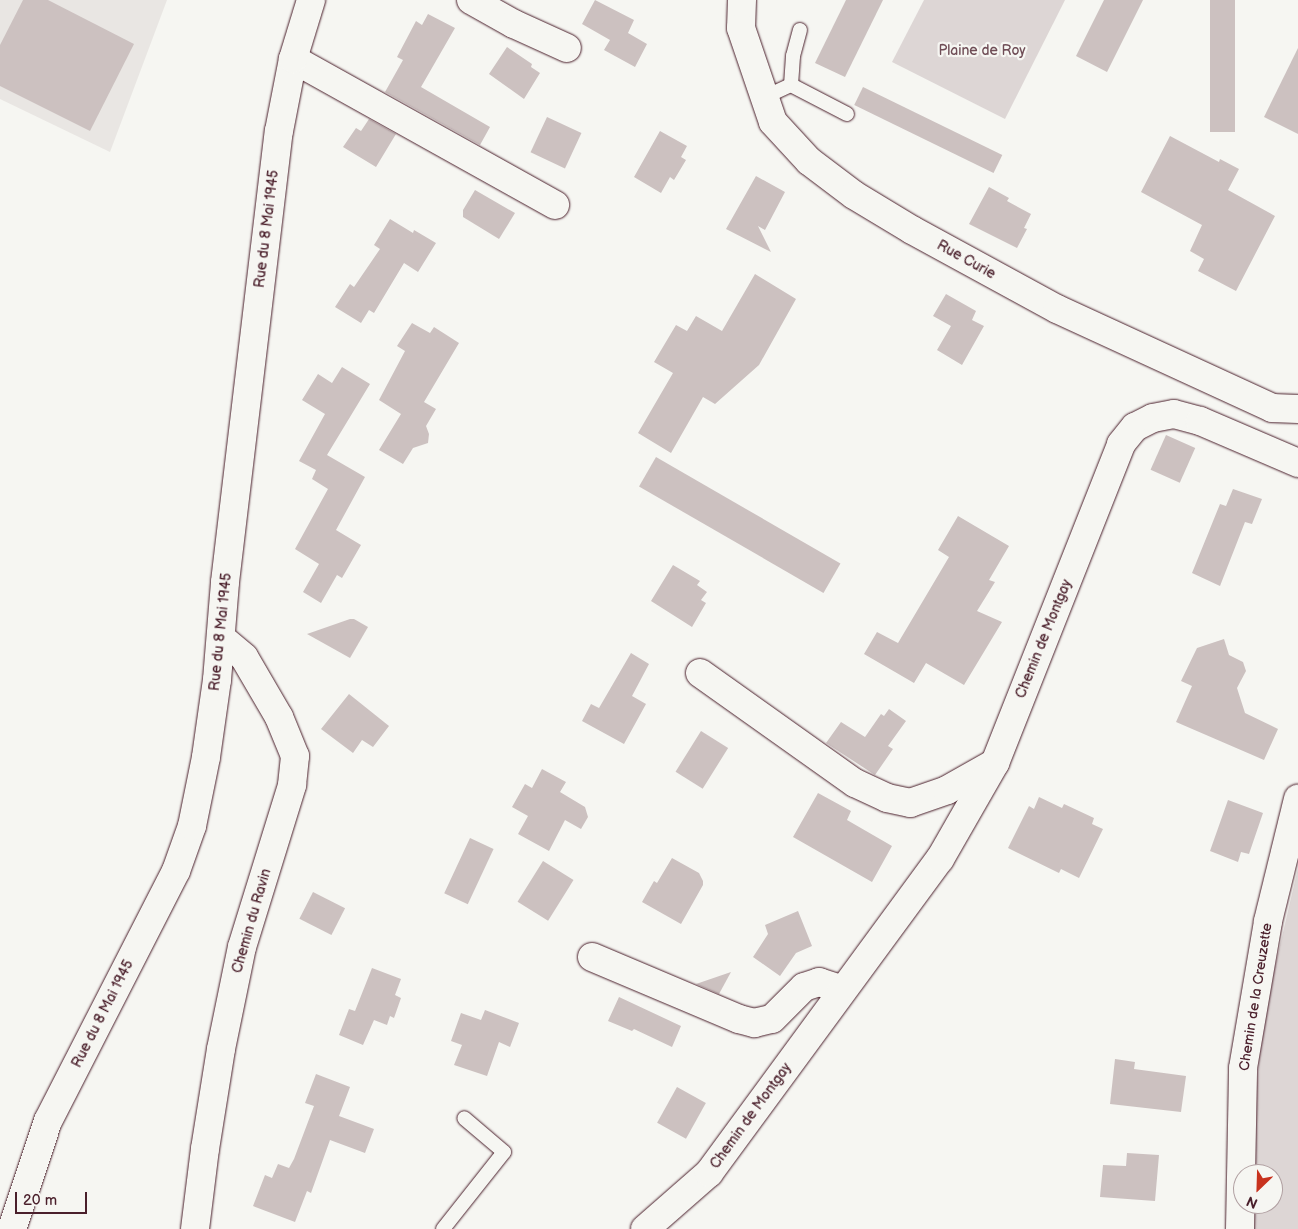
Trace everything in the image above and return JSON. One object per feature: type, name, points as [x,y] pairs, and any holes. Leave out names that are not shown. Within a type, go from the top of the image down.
[{"type":"street","name":"Rue du 8 Mai 1945","points":[[12,1229],[48,1121],[176,871],[192,826],[206,757],[221,638],[279,131],[293,59],[311,0]]},
{"type":"street","points":[[471,0],[514,24],[567,48]]},
{"type":"street","name":"Rue Curie","points":[[742,0],[741,28],[773,122],[810,162],[854,195],[912,230],[1066,313],[1272,408],[1298,409]]},
{"type":"street","points":[[293,59],[555,205]]},
{"type":"street","name":"Chemin de Montgay","points":[[646,1229],[709,1173],[940,859],[995,763],[1121,444],[1135,427],[1153,418],[1174,414],[1200,421],[1298,463]]},
{"type":"street","name":"Chemin du Ravin","points":[[195,1229],[215,1085],[242,947],[292,785],[295,756],[279,718],[244,657],[221,638]]},
{"type":"street","points":[[700,673],[855,783],[887,798],[910,803],[947,790],[995,763]]},
{"type":"street","name":"Chemin de la Creuzette","points":[[1240,1229],[1243,1068],[1268,921],[1298,799]]},
{"type":"street","points":[[592,957],[739,1019],[754,1023],[772,1019],[804,986],[819,982],[843,990]]},
{"type":"lane","points":[[791,86],[793,56],[800,30]]},
{"type":"lane","points":[[765,97],[791,86],[847,114]]},
{"type":"lane","points":[[443,1229],[504,1152],[464,1118]]},
{"type":"shaded area","points":[[0,0],[167,0],[110,152],[0,99]]},
{"type":"green space","name":"Plaine de Roy","points":[[924,0],[1065,0],[1005,119],[892,62]]},
{"type":"green space","points":[[1298,868],[1298,1229],[1253,1229],[1252,1214],[1283,1214],[1283,1164],[1252,1164],[1261,1027]]},
{"type":"building","points":[[23,0],[48,0],[134,44],[90,131],[0,86],[0,45]]},
{"type":"building","points":[[595,0],[634,20],[628,33],[647,44],[635,67],[604,50],[610,40],[582,24]]},
{"type":"building","points":[[846,0],[883,0],[845,77],[815,63]]},
{"type":"building","points":[[1104,0],[1143,0],[1107,72],[1076,56]]},
{"type":"building","points":[[1210,0],[1235,0],[1235,132],[1210,132]]},
{"type":"building","points":[[428,14],[455,28],[421,87],[490,127],[480,145],[385,92],[403,60],[397,57],[416,21],[422,25]]},
{"type":"building","points":[[507,47],[532,64],[531,67],[540,73],[524,99],[489,74]]},
{"type":"building","points":[[1298,48],[1298,134],[1264,117]]},
{"type":"building","points":[[863,87],[1002,155],[994,173],[854,105]]},
{"type":"building","points":[[547,117],[581,133],[565,168],[531,152]]},
{"type":"building","points":[[369,119],[396,134],[376,167],[343,147],[356,128],[361,131]]},
{"type":"building","points":[[660,131],[687,146],[681,157],[686,160],[674,180],[670,177],[661,193],[634,177]]},
{"type":"building","points":[[1170,136],[1219,162],[1220,159],[1239,169],[1228,190],[1275,216],[1236,291],[1198,271],[1204,259],[1190,251],[1202,225],[1141,192]]},
{"type":"building","points":[[756,176],[785,192],[765,230],[758,226],[771,252],[726,229]]},
{"type":"building","points":[[989,187],[1009,198],[1007,201],[1031,214],[1024,228],[1027,229],[1017,248],[969,224]]},
{"type":"building","points":[[475,190],[515,213],[499,239],[463,217],[463,210]]},
{"type":"building","points":[[390,219],[413,233],[414,230],[436,243],[418,272],[404,263],[374,313],[369,310],[361,323],[335,307],[350,284],[354,287],[380,249],[374,245]]},
{"type":"building","points":[[755,274],[796,299],[759,365],[715,404],[703,397],[671,453],[638,433],[673,373],[654,362],[676,325],[687,331],[696,316],[722,331]]},
{"type":"building","points":[[946,294],[976,311],[972,320],[984,326],[962,365],[937,350],[951,326],[933,316]]},
{"type":"building","points":[[412,323],[430,333],[434,327],[459,343],[424,402],[436,409],[426,426],[429,434],[428,443],[413,448],[403,464],[379,450],[401,414],[379,400],[405,351],[397,346]]},
{"type":"building","points":[[342,367],[370,384],[327,455],[365,477],[336,530],[361,545],[342,578],[337,575],[321,603],[303,592],[319,564],[295,549],[328,489],[312,479],[316,470],[299,461],[325,414],[302,400],[318,374],[332,383]]},
{"type":"building","points":[[1166,435],[1195,448],[1180,483],[1151,470]]},
{"type":"building","points":[[656,457],[840,564],[823,593],[639,486]]},
{"type":"building","points":[[1233,489],[1262,499],[1252,524],[1245,522],[1220,586],[1192,573],[1220,504],[1226,506]]},
{"type":"building","points":[[958,516],[1009,546],[989,580],[995,582],[977,611],[1002,622],[964,685],[926,663],[914,683],[864,654],[877,632],[898,643],[949,557],[938,550]]},
{"type":"building","points":[[673,565],[700,581],[697,585],[707,592],[701,600],[706,603],[692,627],[651,601]]},
{"type":"building","points":[[354,619],[368,627],[350,658],[307,634]]},
{"type":"building","points":[[1224,639],[1229,655],[1243,662],[1246,671],[1237,688],[1245,713],[1278,729],[1264,760],[1176,722],[1192,686],[1181,681],[1197,648]]},
{"type":"building","points":[[631,653],[649,664],[632,696],[646,704],[624,744],[582,721],[591,704],[599,708]]},
{"type":"building","points":[[349,694],[389,726],[373,747],[362,740],[353,753],[321,729]]},
{"type":"building","points":[[889,709],[906,721],[888,746],[893,749],[875,775],[826,743],[841,722],[865,737],[881,714],[884,716]]},
{"type":"building","points":[[701,731],[728,748],[703,789],[676,772]]},
{"type":"building","points":[[542,769],[566,782],[560,792],[585,807],[588,817],[581,829],[565,820],[549,851],[518,834],[528,816],[512,807],[525,784],[532,788]]},
{"type":"building","points":[[818,793],[851,811],[847,820],[892,846],[872,882],[793,837]]},
{"type":"building","points":[[1039,797],[1062,808],[1064,804],[1094,818],[1092,824],[1103,829],[1079,878],[1061,869],[1059,873],[1008,848],[1029,806],[1034,809]]},
{"type":"building","points":[[1228,800],[1263,813],[1249,854],[1241,852],[1238,862],[1210,851]]},
{"type":"building","points":[[470,838],[494,849],[468,904],[444,893]]},
{"type":"building","points":[[672,858],[699,873],[703,881],[703,885],[681,924],[642,902],[654,881],[657,883]]},
{"type":"building","points":[[543,861],[574,880],[548,921],[518,902]]},
{"type":"building","points":[[313,892],[345,908],[331,935],[299,919]]},
{"type":"building","points":[[798,911],[812,946],[796,953],[780,976],[753,957],[768,934],[765,925]]},
{"type":"building","points":[[372,968],[401,979],[395,995],[401,998],[394,1018],[390,1016],[387,1025],[374,1020],[363,1045],[339,1035],[349,1009],[355,1011]]},
{"type":"building","points":[[731,972],[719,994],[696,984]]},
{"type":"building","points":[[619,997],[681,1026],[672,1047],[634,1029],[632,1031],[608,1021]]},
{"type":"building","points":[[485,1010],[519,1023],[510,1047],[499,1042],[487,1076],[454,1065],[462,1045],[451,1041],[461,1013],[481,1020]]},
{"type":"building","points":[[1115,1059],[1135,1062],[1134,1069],[1186,1076],[1181,1112],[1110,1104]]},
{"type":"building","points":[[316,1074],[350,1087],[339,1116],[374,1129],[365,1153],[330,1140],[311,1193],[307,1191],[295,1222],[253,1206],[265,1175],[272,1178],[278,1164],[289,1168],[294,1159],[314,1106],[305,1103]]},
{"type":"building","points":[[677,1087],[706,1103],[686,1139],[657,1123]]},
{"type":"building","points":[[1127,1153],[1159,1155],[1155,1201],[1100,1197],[1103,1165],[1126,1166]]}]
